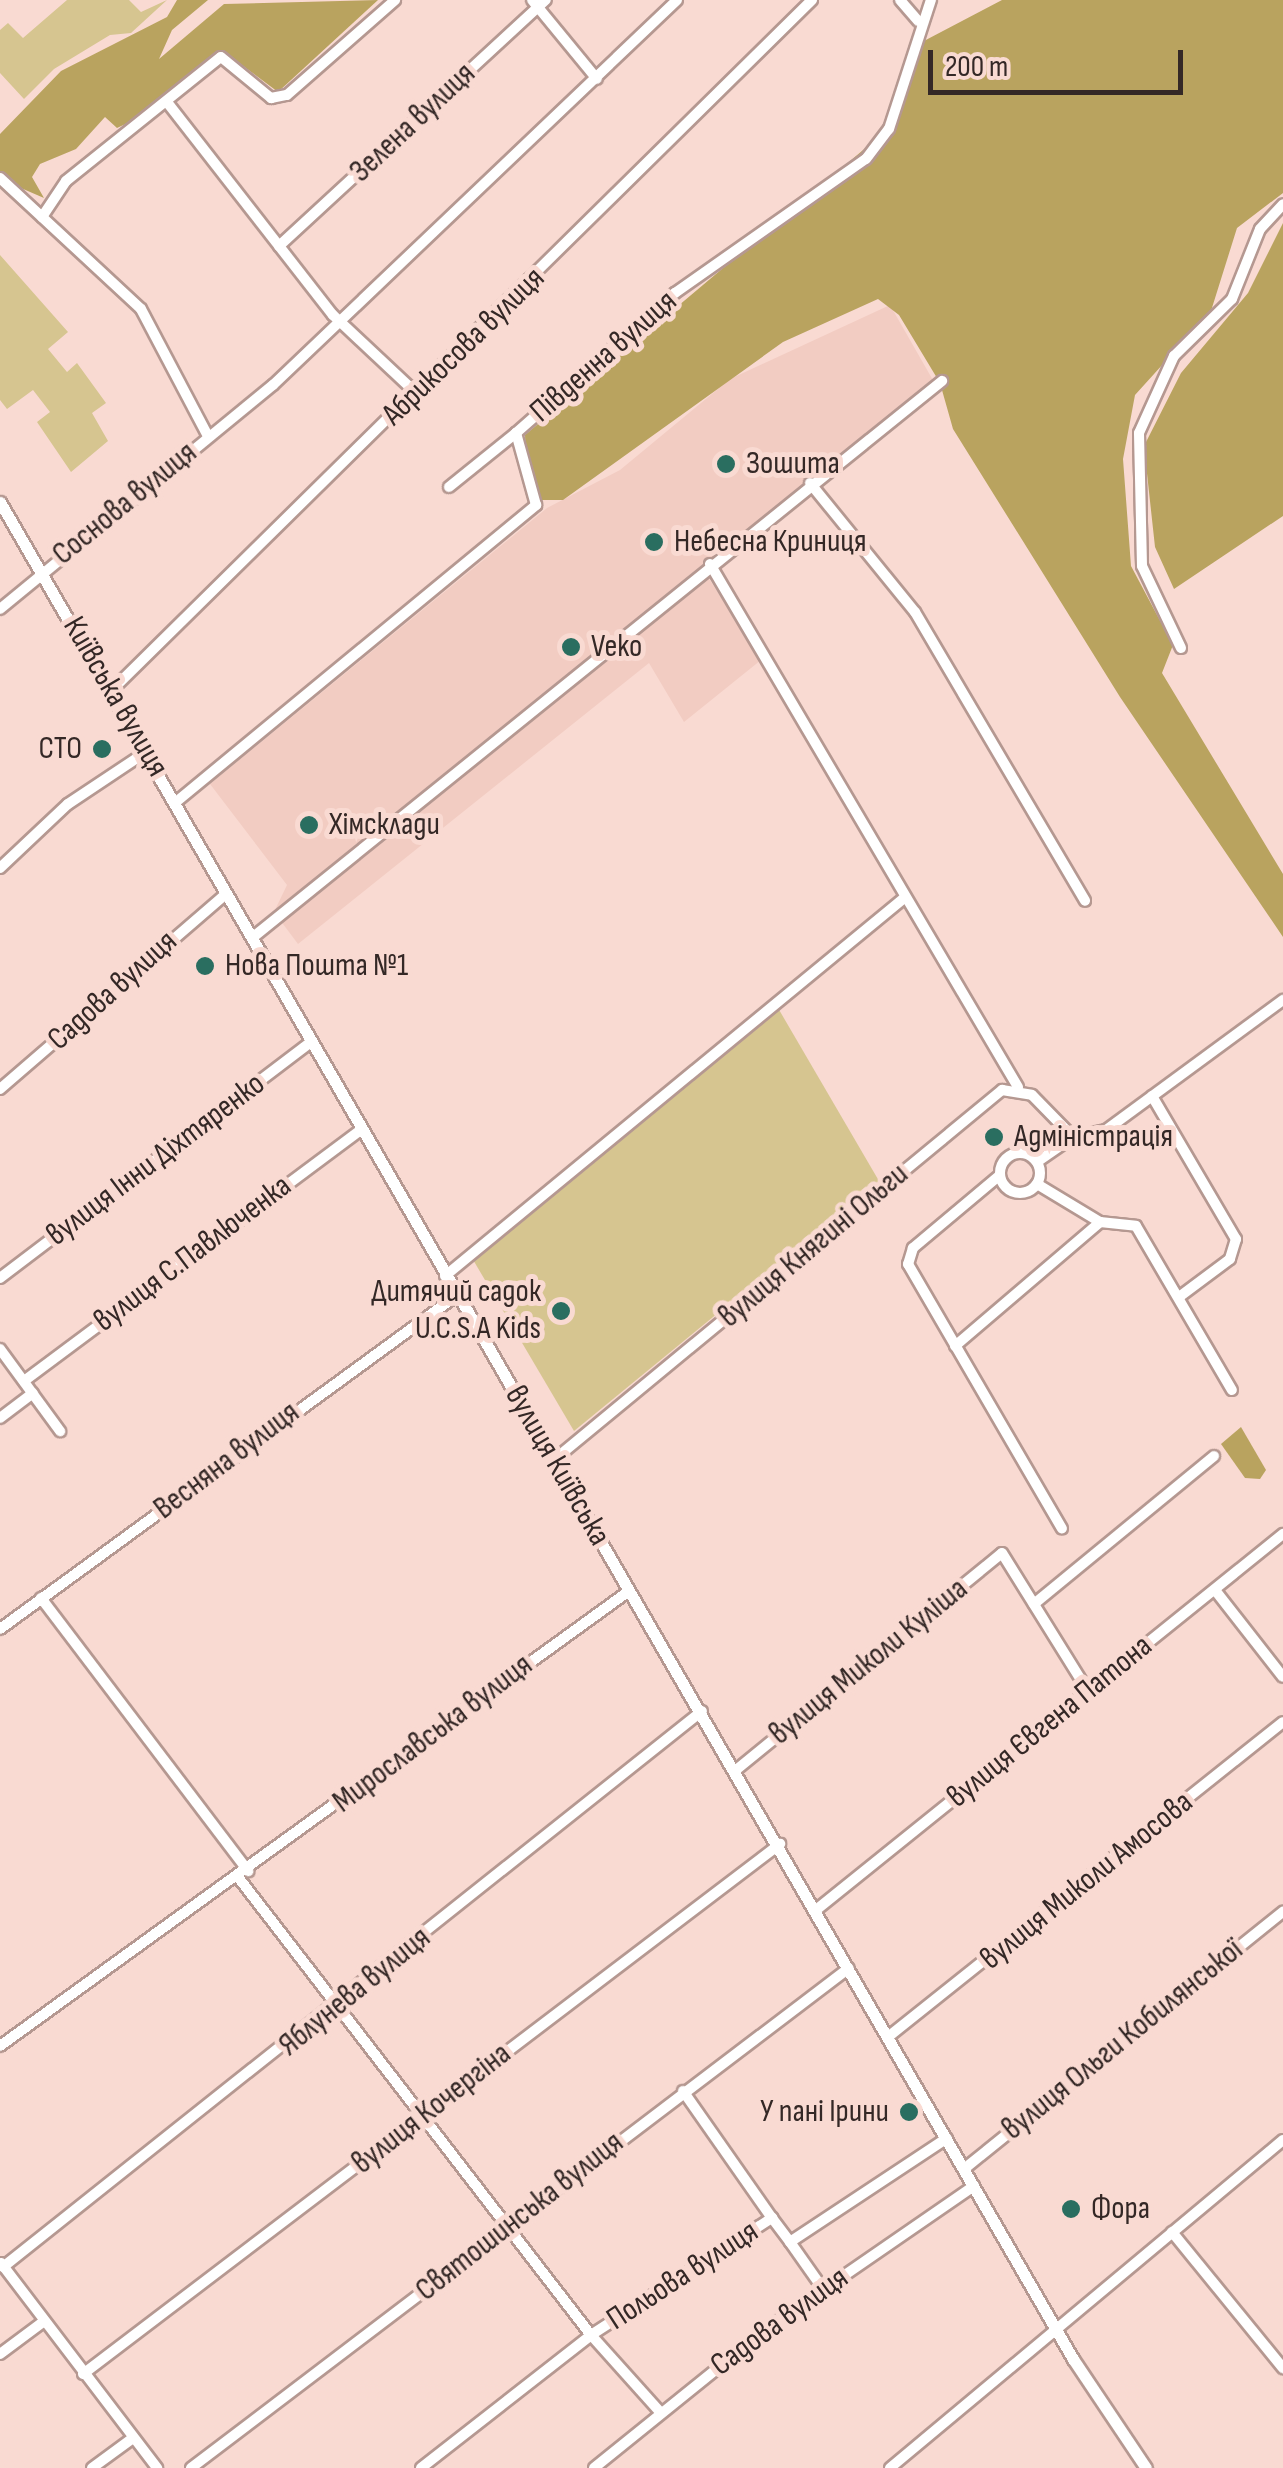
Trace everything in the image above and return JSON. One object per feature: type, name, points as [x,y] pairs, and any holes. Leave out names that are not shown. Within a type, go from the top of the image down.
[{"type":"street","points":[[42,217],[66,181],[220,56],[271,98],[286,95],[394,0]]},
{"type":"street","name":"Соснова вулиця","points":[[0,609],[341,320],[677,0]]},
{"type":"street","name":"Абрикосова вулиця","points":[[112,690],[812,0]]},
{"type":"street","points":[[900,0],[918,21],[931,0]]},
{"type":"street","points":[[539,2],[596,79]]},
{"type":"street","name":"Зелена вулиця","points":[[279,246],[539,2]]},
{"type":"street","name":"Південна вулиця","points":[[176,802],[536,504],[516,433],[674,293],[866,159],[888,129],[918,21]]},
{"type":"street","points":[[166,102],[341,320],[416,393]]},
{"type":"street","name":"Соснова вулиця","points":[[0,178],[142,309],[208,436]]},
{"type":"street","points":[[1181,648],[1142,566],[1139,433],[1174,356],[1232,299],[1260,229],[1283,204]]},
{"type":"street","points":[[252,938],[810,482],[942,381]]},
{"type":"street","points":[[449,487],[516,433]]},
{"type":"street","points":[[810,482],[915,612],[1084,900]]},
{"type":"street","name":"Київська вулиця","points":[[0,502],[112,690],[226,894]]},
{"type":"street","points":[[710,564],[1018,1087],[1074,1136]]},
{"type":"street","points":[[0,868],[68,804],[146,752]]},
{"type":"street","name":"вулиця Київська","points":[[226,894],[628,1591],[780,1844],[1055,2328],[1142,2463]]},
{"type":"street","name":"Садова вулиця","points":[[0,1090],[226,894]]},
{"type":"street","points":[[445,1276],[904,898]]},
{"type":"street","points":[[1037,1162],[1074,1136],[1106,1130],[1283,1000]]},
{"type":"street","name":"вулиця Інни Діхтяренко","points":[[0,1278],[312,1041]]},
{"type":"street","name":"вулиця Княгині Ольги","points":[[554,1459],[1002,1090],[1018,1087]]},
{"type":"street","points":[[1152,1096],[1236,1239],[1230,1259],[1179,1297]]},
{"type":"street","name":"вулиця С.Павлюченка","points":[[24,1381],[362,1129]]},
{"type":"street","points":[[1037,1162],[1012,1154],[1000,1175],[908,1256],[955,1346],[1062,1529]]},
{"type":"street","points":[[1037,1162],[1037,1184]]},
{"type":"street","points":[[1000,1175],[1017,1193],[1037,1184]]},
{"type":"street","points":[[1037,1184],[1100,1222],[1136,1226],[1232,1390]]},
{"type":"street","points":[[955,1346],[1100,1222]]},
{"type":"street","name":"Весняна вулиця","points":[[0,1629],[456,1296]]},
{"type":"street","points":[[0,1348],[5,1365],[24,1381],[60,1431]]},
{"type":"street","points":[[0,1418],[33,1393]]},
{"type":"street","points":[[1088,1691],[1034,1604],[1214,1456]]},
{"type":"street","name":"вулиця Євгена Патона","points":[[816,1910],[1283,1534]]},
{"type":"street","name":"вулиця Миколи Куліша","points":[[736,1770],[1002,1554],[1034,1604]]},
{"type":"street","points":[[1215,1590],[1283,1677]]},
{"type":"street","name":"Мирославська вулиця","points":[[0,2046],[243,1874],[628,1591]]},
{"type":"street","points":[[41,1598],[336,2008],[591,2336],[660,2412]]},
{"type":"street","name":"Яблунева вулиця","points":[[2,2264],[336,2008],[702,1711]]},
{"type":"street","name":"вулиця Миколи Амосова","points":[[888,2037],[1283,1722]]},
{"type":"street","name":"вулиця Кочергіна","points":[[83,2374],[780,1844]]},
{"type":"street","name":"вулиця Ольги Кобилянської","points":[[964,2169],[1283,1912]]},
{"type":"street","name":"Святошинська вулиця","points":[[191,2468],[849,1968]]},
{"type":"street","points":[[683,2091],[772,2218]]},
{"type":"street","name":"Польова вулиця","points":[[421,2468],[591,2336],[772,2218],[790,2242],[947,2138]]},
{"type":"street","points":[[890,2468],[1283,2140]]},
{"type":"street","name":"Садова вулиця","points":[[594,2468],[660,2412],[823,2289],[974,2186]]},
{"type":"street","points":[[1172,2232],[1283,2368]]},
{"type":"street","points":[[790,2242],[823,2289]]},
{"type":"street","points":[[2,2264],[157,2468]]},
{"type":"street","points":[[0,2354],[44,2322]]},
{"type":"street","points":[[92,2468],[133,2438]]},
{"type":"street","points":[[1128,2468],[1142,2463]]},
{"type":"shaded area","points":[[67,0],[129,0],[141,12],[167,0],[131,33],[110,35],[54,69],[24,99],[0,73],[0,30],[8,23],[23,38]]},
{"type":"shaded area","points":[[177,0],[208,0],[172,30],[159,59],[224,4],[378,0],[278,92],[223,51],[134,120],[117,128],[105,117],[76,149],[40,164],[32,177],[44,198],[0,179],[0,134],[61,71],[167,17]]},
{"type":"shaded area","points":[[1002,0],[1283,0],[1283,193],[1237,228],[1211,311],[1135,395],[1123,459],[1131,566],[1173,645],[1162,673],[1283,874],[1283,937],[1120,697],[953,429],[940,383],[899,315],[878,299],[783,342],[563,500],[538,500],[526,466],[525,435],[888,129],[922,42]]},
{"type":"shaded area","points":[[1283,223],[1283,516],[1174,589],[1155,547],[1144,446],[1181,373],[1248,293]]},
{"type":"shaded area","points":[[0,255],[68,332],[48,349],[67,372],[77,363],[106,403],[92,413],[108,441],[71,472],[37,422],[50,412],[33,390],[7,409],[0,400]]},
{"type":"shaded area","points":[[890,305],[934,382],[706,574],[761,660],[684,722],[649,663],[298,944],[274,912],[287,885],[210,784],[547,508],[620,470],[730,379]]},
{"type":"shaded area","points":[[778,1008],[879,1181],[574,1431],[472,1258]]},
{"type":"shaded area","points":[[1241,1427],[1266,1470],[1260,1479],[1245,1478],[1221,1444]]},
{"type":"place","name":"Зошита","points":[[726,464]]},
{"type":"place","name":"Небесна Криниця","points":[[654,542]]},
{"type":"place","name":"Veko","points":[[571,647]]},
{"type":"place","name":"СТО","points":[[102,749]]},
{"type":"place","name":"Хімсклади","points":[[309,825]]},
{"type":"place","name":"Нова Пошта №1","points":[[205,966]]},
{"type":"place","name":"Адміністрація","points":[[994,1137]]},
{"type":"place","name":"Дитячий садок U.C.S.A Kids","points":[[561,1311]]},
{"type":"place","name":"У пані Ірини","points":[[909,2112]]},
{"type":"place","name":"Фора","points":[[1071,2209]]}]
